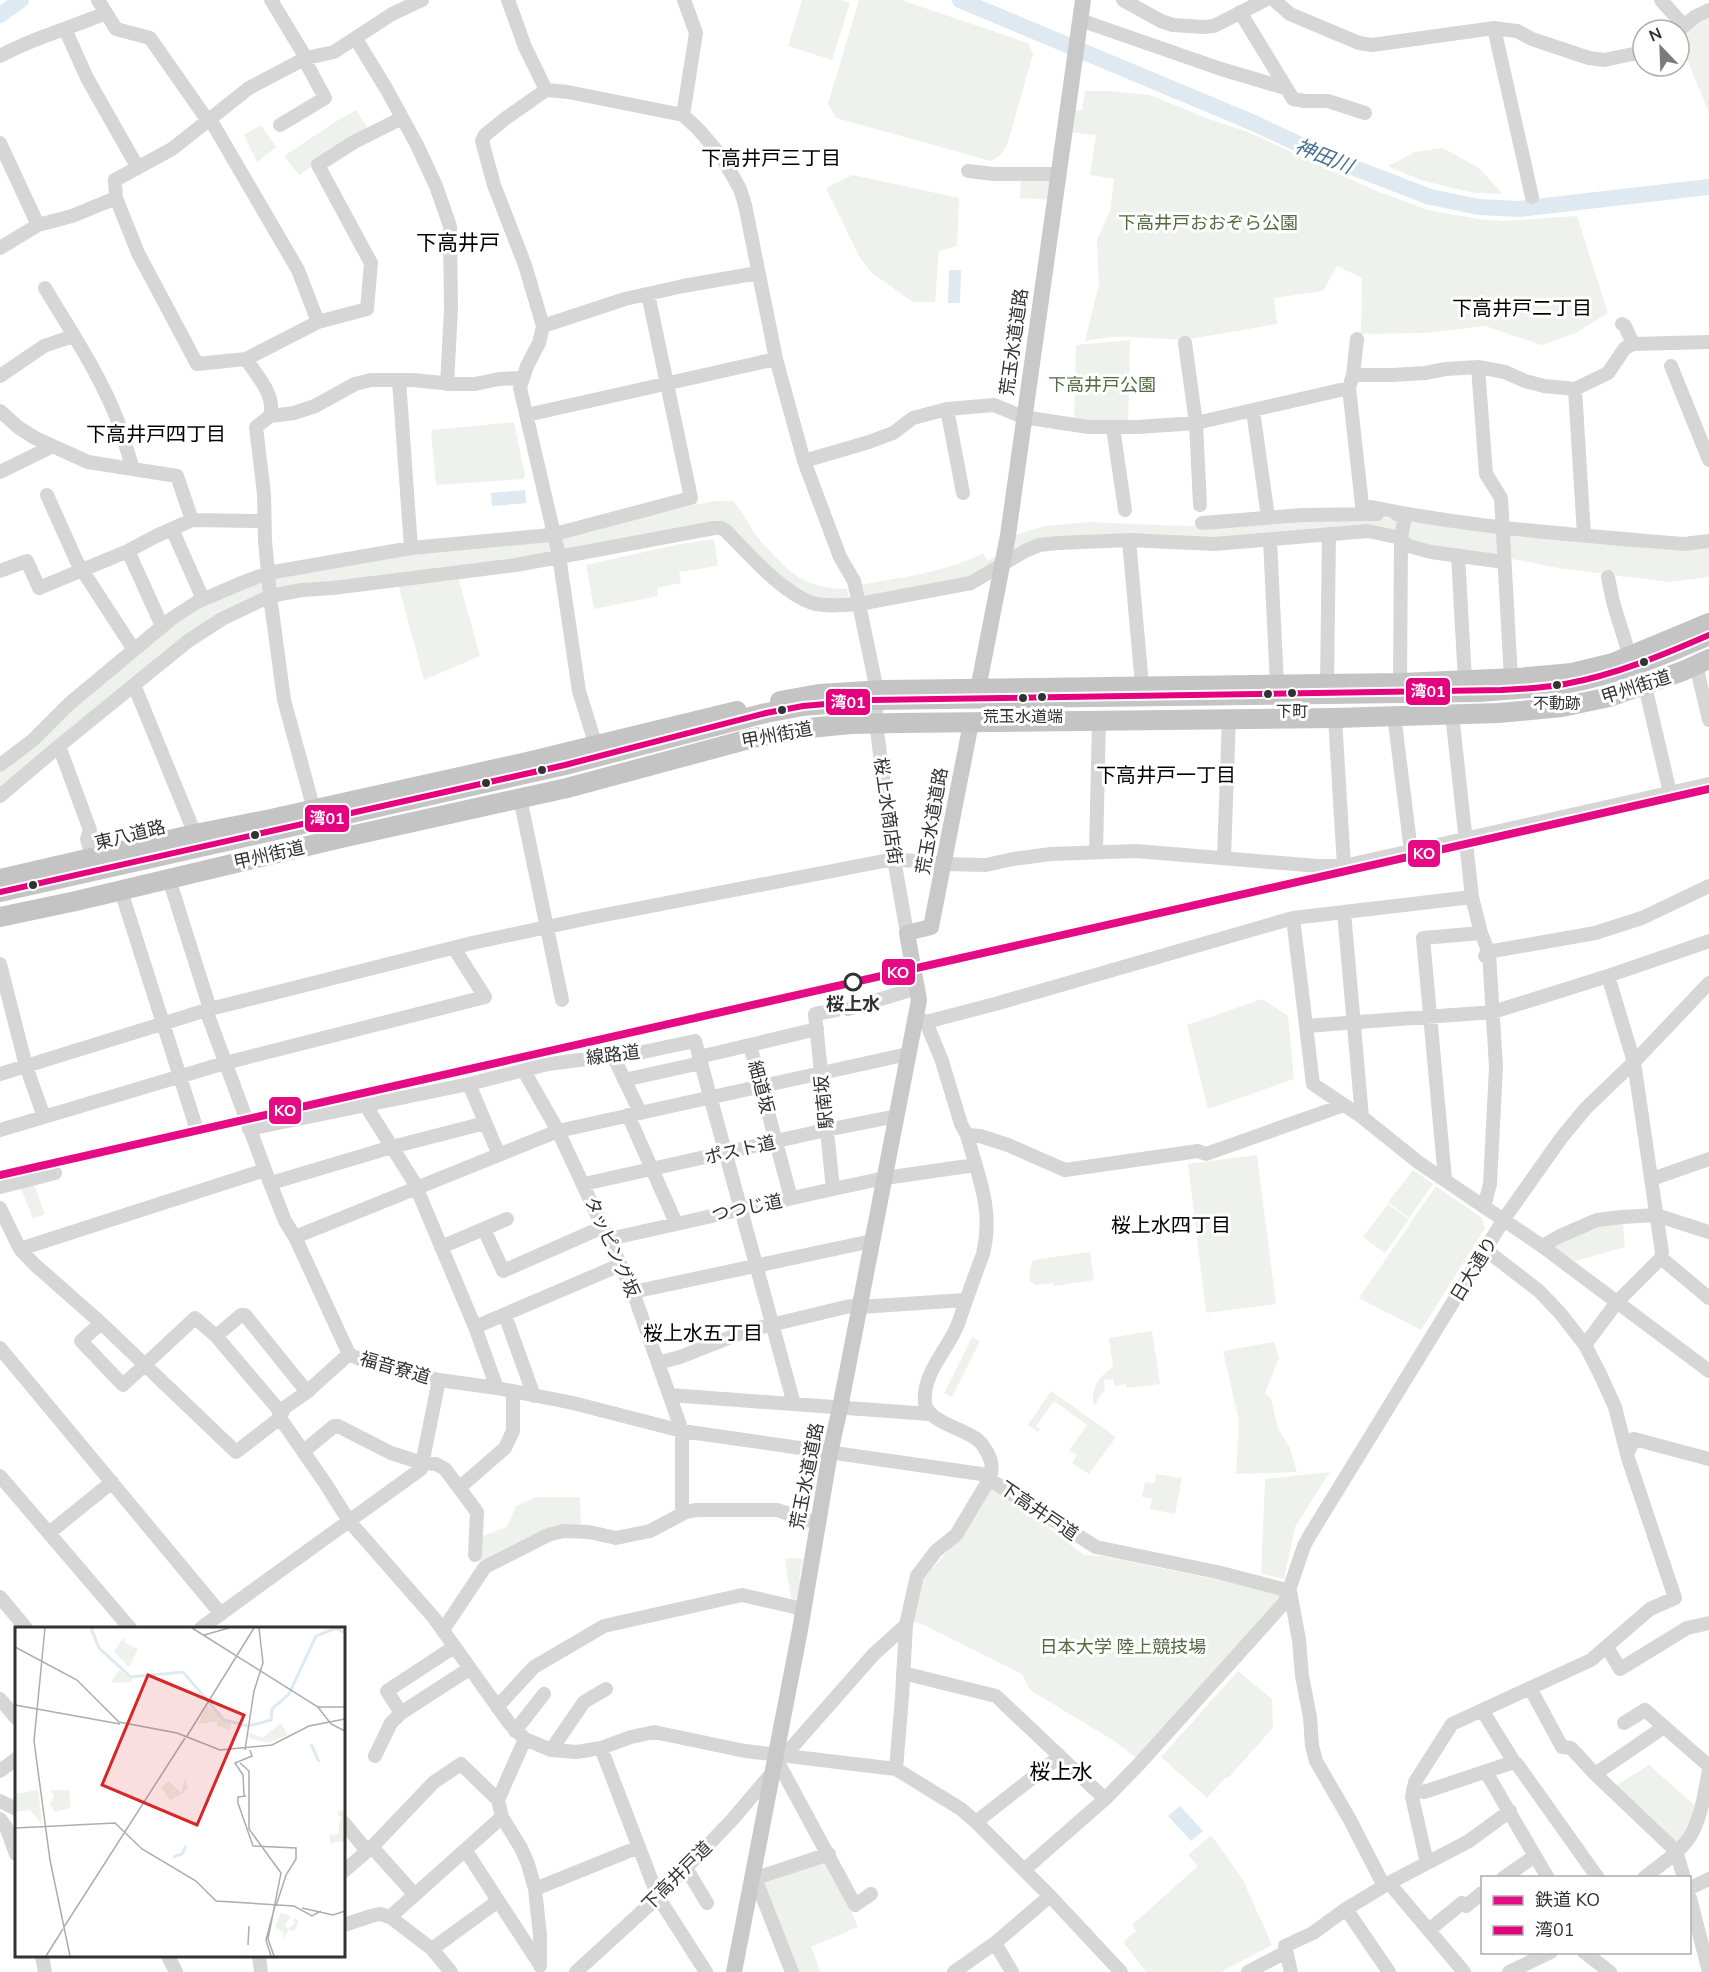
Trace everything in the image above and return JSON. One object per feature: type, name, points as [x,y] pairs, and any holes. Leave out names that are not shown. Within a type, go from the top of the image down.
[{"type":"highway","name":"甲州街道","points":[[0,879],[90,862],[195,834],[314,810],[819,693],[875,690],[1400,683],[1510,679],[1572,673],[1630,657],[1709,623]]},
{"type":"highway","points":[[0,892],[565,765],[731,721],[802,706],[872,700],[1480,692],[1527,689],[1601,676],[1638,664],[1709,635]]},
{"type":"highway","points":[[0,904],[567,776],[742,730],[804,718],[873,712],[1472,704],[1517,701],[1568,695],[1604,687],[1641,676],[1709,647]]},
{"type":"highway","name":"甲州街道","points":[[0,917],[520,798],[753,738],[810,728],[851,724],[1335,718],[1498,713],[1562,707],[1609,697],[1645,686],[1703,662]]},
{"type":"highway","points":[[897,690],[898,723]]},
{"type":"highway","points":[[849,692],[851,724]]},
{"type":"main road","name":"荒玉水道道路","points":[[978,689],[1008,534],[1083,0]]},
{"type":"main road","name":"荒玉水道道路","points":[[734,1972],[754,1875],[771,1774],[780,1755],[830,1453],[908,1054],[921,1019],[909,940],[932,927],[970,723]]},
{"type":"main road","name":"東八道路","points":[[0,886],[269,819]]},
{"type":"main road","points":[[0,910],[93,888],[278,853]]},
{"type":"street","points":[[98,0],[116,29],[150,38],[243,166],[298,270],[318,322]]},
{"type":"street","points":[[271,0],[326,98],[280,125]]},
{"type":"street","points":[[402,118],[354,142],[318,165],[371,264],[367,309],[318,322],[246,359],[197,364],[138,253],[116,198],[115,180],[172,149],[249,88],[305,58],[334,52],[392,14],[422,0]]},
{"type":"street","points":[[508,0],[525,47],[546,90]]},
{"type":"street","points":[[596,746],[579,691],[559,557],[520,388],[543,326],[525,265],[494,185],[482,141],[485,135],[506,118],[546,90],[568,92],[683,115],[696,33],[684,0]]},
{"type":"street","points":[[1123,0],[1173,25],[1214,26],[1265,0]]},
{"type":"street","points":[[1274,0],[1290,14],[1351,41],[1372,45],[1494,28],[1517,31],[1532,39],[1588,58],[1604,60],[1631,54]]},
{"type":"street","points":[[1661,0],[1674,18]]},
{"type":"street","points":[[1691,20],[1709,10]]},
{"type":"street","points":[[1240,12],[1293,99],[1328,101],[1365,113]]},
{"type":"street","points":[[0,56],[37,38],[106,13]]},
{"type":"street","points":[[1080,20],[1221,69],[1285,88]]},
{"type":"street","points":[[1494,28],[1532,197]]},
{"type":"street","points":[[65,29],[87,78],[138,168]]},
{"type":"street","points":[[356,39],[417,145],[450,226],[451,309],[447,384]]},
{"type":"street","name":"桜上水商店街","points":[[683,115],[722,157],[740,189],[776,359],[804,460],[840,557],[854,581],[875,690],[877,724],[894,859],[909,940]]},
{"type":"street","points":[[0,143],[38,225]]},
{"type":"street","points":[[968,171],[994,174],[1058,174]]},
{"type":"street","points":[[0,248],[38,225],[72,216],[116,198]]},
{"type":"street","points":[[543,326],[609,304],[648,294],[758,273]]},
{"type":"street","points":[[45,288],[116,418],[133,468]]},
{"type":"street","points":[[0,765],[33,740],[69,704],[162,626],[203,599],[268,573],[411,548],[554,534],[691,498],[648,294]]},
{"type":"street","points":[[1622,324],[1633,344]]},
{"type":"street","points":[[0,376],[44,346],[73,336]]},
{"type":"street","points":[[1357,339],[1351,381],[1362,505],[1405,514],[1503,528],[1684,543],[1709,541]]},
{"type":"street","points":[[804,460],[868,442],[893,432],[913,418],[947,409],[994,405],[1023,417],[1089,427],[1113,428],[1196,423],[1253,411],[1351,381],[1478,367],[1499,370],[1544,386],[1575,389],[1608,373],[1624,348],[1633,344],[1709,342]]},
{"type":"street","points":[[1185,343],[1196,423],[1200,505]]},
{"type":"street","points":[[246,359],[270,397],[272,408],[270,416]]},
{"type":"street","points":[[526,415],[776,359]]},
{"type":"street","points":[[1671,366],[1709,460]]},
{"type":"street","points":[[1478,367],[1485,474],[1500,498],[1510,679]]},
{"type":"street","points":[[314,810],[284,700],[270,596],[264,494],[256,428],[270,416],[294,413],[315,406],[356,384],[371,380],[476,384],[499,379],[522,378]]},
{"type":"street","points":[[399,380],[411,548]]},
{"type":"street","points":[[1575,389],[1584,535]]},
{"type":"street","points":[[947,409],[963,493]]},
{"type":"street","points":[[0,411],[35,438],[88,462],[177,476],[192,520]]},
{"type":"street","points":[[1253,411],[1268,518]]},
{"type":"street","points":[[1113,428],[1125,510]]},
{"type":"street","points":[[0,472],[53,446]]},
{"type":"street","points":[[47,495],[82,570],[134,650]]},
{"type":"street","points":[[1202,524],[1328,513],[1405,514]]},
{"type":"street","points":[[1400,683],[1401,539],[1405,514]]},
{"type":"street","points":[[0,571],[27,561],[39,588],[128,551],[192,520],[264,521]]},
{"type":"street","points":[[0,796],[188,641],[222,619],[270,596],[302,590],[516,565],[721,528],[783,585],[799,596],[814,603],[844,605],[971,583],[1039,545],[1050,543],[1130,540],[1214,544],[1368,531],[1401,539],[1409,546],[1431,552],[1504,562]]},
{"type":"street","points":[[172,529],[203,599]]},
{"type":"street","points":[[1328,684],[1329,534]]},
{"type":"street","points":[[1130,540],[1142,685]]},
{"type":"street","points":[[1270,540],[1277,685]]},
{"type":"street","points":[[128,551],[162,626]]},
{"type":"street","points":[[1458,555],[1465,681]]},
{"type":"street","points":[[1608,577],[1613,602],[1630,657]]},
{"type":"street","points":[[1703,662],[1709,720]]},
{"type":"street","points":[[134,685],[195,834]]},
{"type":"street","points":[[1645,686],[1670,793]]},
{"type":"street","points":[[1452,714],[1472,897],[1487,954],[1493,1012],[1496,1067],[1494,1120],[1490,1184],[1484,1207]]},
{"type":"street","points":[[1394,715],[1411,851]]},
{"type":"street","points":[[1224,857],[1229,718]]},
{"type":"street","points":[[1335,718],[1344,866]]},
{"type":"street","points":[[1096,852],[1099,720]]},
{"type":"street","points":[[59,746],[90,830],[87,839],[90,862]]},
{"type":"street","points":[[0,1074],[208,1009],[454,948],[548,926],[894,859],[986,865],[1042,856],[1136,851],[1318,866],[1344,866],[1709,784]]},
{"type":"street","points":[[520,798],[562,1000]]},
{"type":"street","name":"福音寮道","points":[[169,879],[208,1009],[249,1129],[285,1221],[295,1237],[349,1354],[368,1363],[439,1380],[497,1388],[592,1408],[682,1431],[981,1474],[990,1478]]},
{"type":"street","points":[[1487,954],[1595,933],[1661,910],[1709,886]]},
{"type":"street","points":[[121,891],[196,1127]]},
{"type":"street","points":[[929,1414],[925,1404],[926,1389],[938,1358],[957,1325],[983,1254],[987,1209],[967,1135],[961,1124],[942,1061],[921,1019],[1014,999],[1293,918],[1472,897]]},
{"type":"street","points":[[1344,912],[1362,1117]]},
{"type":"street","points":[[1293,918],[1314,1084],[1362,1117],[1418,1162],[1542,1246],[1709,1370]]},
{"type":"street","points":[[1444,1179],[1423,938],[1481,933]]},
{"type":"street","points":[[1306,1026],[1493,1012],[1709,941]]},
{"type":"street","points":[[0,1130],[225,1062],[484,997],[454,948]]},
{"type":"street","points":[[0,964],[26,1066],[44,1117]]},
{"type":"street","points":[[1608,976],[1634,1062],[1652,1179],[1661,1258],[1709,1298]]},
{"type":"street","name":"日大通り","points":[[1290,1591],[1304,1546],[1321,1515],[1504,1219],[1562,1137],[1586,1108],[1634,1062],[1709,982]]},
{"type":"street","name":"駅南坂","points":[[832,1189],[815,1014],[842,1009],[917,988]]},
{"type":"street","points":[[624,1080],[817,1029]]},
{"type":"street","name":"線路道","points":[[249,1129],[469,1084],[548,1064],[613,1056],[695,1041],[700,1060]]},
{"type":"street","name":"細道坂","points":[[750,1045],[791,1198]]},
{"type":"street","points":[[295,1237],[558,1131],[908,1054]]},
{"type":"street","points":[[613,1056],[624,1080],[653,1169],[676,1223]]},
{"type":"street","points":[[700,1060],[794,1404]]},
{"type":"street","name":"タッピング坂","points":[[524,1071],[558,1131],[633,1292],[682,1431],[682,1508]]},
{"type":"street","points":[[469,1084],[499,1155]]},
{"type":"street","points":[[967,1135],[980,1136],[1008,1145],[1065,1170],[1198,1151],[1206,1154],[1344,1105]]},
{"type":"street","points":[[366,1106],[414,1182],[475,1327],[497,1388]]},
{"type":"street","name":"ポスト道","points":[[584,1184],[897,1116]]},
{"type":"street","points":[[271,1184],[392,1147],[485,1123]]},
{"type":"street","points":[[1652,1179],[1709,1159]]},
{"type":"street","name":"つつじ道","points":[[484,1229],[503,1271],[606,1233],[676,1223],[885,1178],[975,1165]]},
{"type":"street","points":[[20,1249],[265,1170]]},
{"type":"street","points":[[0,1187],[55,1173]]},
{"type":"street","points":[[0,1208],[20,1249],[34,1264],[101,1323],[143,1366],[236,1452],[280,1418],[283,1410],[307,1392],[349,1354]]},
{"type":"street","points":[[1542,1246],[1597,1220],[1622,1217],[1656,1215],[1709,1232]]},
{"type":"street","points":[[441,1247],[507,1219]]},
{"type":"street","points":[[633,1292],[872,1240]]},
{"type":"street","points":[[1427,1863],[1412,1797],[1414,1782],[1452,1724],[1592,1660],[1650,1609],[1675,1598],[1627,1454],[1615,1407],[1585,1345],[1560,1312],[1539,1291],[1486,1250]]},
{"type":"street","points":[[1585,1345],[1617,1302],[1661,1258]]},
{"type":"street","points":[[475,1327],[620,1266]]},
{"type":"street","points":[[658,1363],[680,1357],[746,1331],[850,1306],[965,1300]]},
{"type":"street","points":[[216,1336],[241,1315],[245,1315],[307,1392]]},
{"type":"street","points":[[505,1315],[534,1396]]},
{"type":"street","points":[[101,1323],[81,1341],[123,1385],[195,1318],[216,1336],[278,1409],[280,1418],[349,1521],[443,1630],[469,1669],[520,1735],[551,1750],[577,1752],[601,1748],[631,1737],[654,1732],[745,1751],[896,1769],[961,1809],[976,1822],[1121,1972]]},
{"type":"street","points":[[0,1348],[221,1614]]},
{"type":"street","points":[[204,1627],[421,1469],[439,1380]]},
{"type":"street","points":[[459,1488],[506,1448],[513,1431],[513,1392]]},
{"type":"street","points":[[669,1395],[929,1414],[982,1443],[993,1470],[990,1478]]},
{"type":"street","points":[[304,1451],[334,1426],[338,1426],[391,1453],[422,1463],[436,1464],[445,1469],[477,1512],[475,1555]]},
{"type":"street","points":[[1627,1454],[1634,1439],[1709,1459]]},
{"type":"street","points":[[0,1476],[128,1627]]},
{"type":"street","name":"下高井戸道","points":[[896,1769],[906,1625],[917,1576],[936,1551],[956,1535],[990,1478],[1096,1547],[1217,1572],[1290,1591]]},
{"type":"street","points":[[48,1533],[112,1482]]},
{"type":"street","points":[[443,1630],[485,1567],[548,1535],[563,1531],[590,1532],[616,1538],[650,1531],[686,1512],[698,1510],[777,1510],[819,1524]]},
{"type":"street","points":[[1024,1870],[1105,1799],[1140,1763],[1285,1602],[1290,1591]]},
{"type":"street","points":[[1290,1591],[1316,1761],[1387,1885],[1464,1972]]},
{"type":"street","points":[[497,1707],[534,1667],[604,1626],[742,1595],[803,1609]]},
{"type":"street","points":[[0,1597],[24,1627]]},
{"type":"street","points":[[1607,1647],[1620,1669],[1687,1628],[1709,1623]]},
{"type":"street","points":[[780,1755],[874,1654],[906,1625]]},
{"type":"street","points":[[401,1713],[387,1691],[454,1647]]},
{"type":"street","points":[[375,1756],[391,1723],[401,1713],[469,1669]]},
{"type":"street","points":[[903,1673],[996,1696],[1105,1799]]},
{"type":"street","points":[[1530,1688],[1562,1747],[1571,1748],[1595,1774],[1677,1851],[1683,1876]]},
{"type":"street","points":[[551,1750],[585,1702],[606,1689]]},
{"type":"street","points":[[542,1969],[535,1889],[525,1856],[502,1817],[498,1800],[520,1735],[544,1694]]},
{"type":"street","points":[[0,1699],[15,1717]]},
{"type":"street","points":[[1482,1710],[1514,1762],[1597,1876]]},
{"type":"street","points":[[1624,1723],[1645,1710],[1709,1768],[1701,1810],[1691,1835],[1677,1851],[1646,1876]]},
{"type":"street","points":[[1595,1774],[1664,1727]]},
{"type":"street","points":[[601,1748],[658,1897],[706,1972]]},
{"type":"street","points":[[780,1755],[855,1905],[872,1894]]},
{"type":"street","points":[[976,1822],[1059,1757]]},
{"type":"street","points":[[1413,1790],[1424,1792],[1514,1762]]},
{"type":"street","points":[[345,1870],[370,1849],[434,1782],[461,1764],[498,1800]]},
{"type":"street","points":[[1486,1772],[1547,1876]]},
{"type":"street","name":"下高井戸道","points":[[576,1972],[658,1897],[732,1820],[771,1774]]},
{"type":"street","points":[[0,1801],[15,1808]]},
{"type":"street","points":[[1291,1972],[1285,1946],[1313,1933],[1346,1909],[1469,1841],[1510,1811]]},
{"type":"street","points":[[390,1917],[502,1817]]},
{"type":"street","points":[[0,1820],[15,1847]]},
{"type":"street","points":[[345,1824],[415,1895]]},
{"type":"street","points":[[535,1889],[639,1847]]},
{"type":"street","points":[[466,1851],[542,1969]]},
{"type":"street","points":[[792,1972],[754,1875],[829,1854]]},
{"type":"street","points":[[1506,1876],[1535,1856]]},
{"type":"street","points":[[686,1868],[707,1903]]},
{"type":"street","points":[[1691,1887],[1709,1879]]},
{"type":"street","points":[[1429,1930],[1462,1903],[1466,1906],[1481,1894]]},
{"type":"street","points":[[954,1972],[995,1943],[1050,1896]]},
{"type":"street","points":[[432,1949],[498,1900]]},
{"type":"street","points":[[1691,1905],[1709,1972]]},
{"type":"street","points":[[1346,1909],[1389,1972]]},
{"type":"street","points":[[345,1924],[380,1914],[390,1917],[432,1949],[451,1972]]},
{"type":"street","points":[[995,1943],[1012,1972]]},
{"type":"street","points":[[1248,1972],[1286,1952]]},
{"type":"street","points":[[1513,1971],[1549,1954]]},
{"type":"street","points":[[1585,1954],[1610,1972]]},
{"type":"street","points":[[42,1957],[45,1972]]},
{"type":"street","points":[[168,1957],[176,1972]]},
{"type":"street","points":[[259,1957],[261,1972]]},
{"type":"green space","points":[[802,0],[840,0],[850,3],[832,60],[788,46]]},
{"type":"green space","points":[[859,0],[901,0],[1028,43],[1033,54],[1008,142],[1001,155],[991,161],[836,118],[828,104]]},
{"type":"green space","points":[[1709,16],[1709,113],[1691,69],[1691,26]]},
{"type":"green space","name":"下高井戸おおぞら公園","points":[[1085,91],[1150,95],[1248,132],[1374,190],[1428,210],[1503,221],[1577,216],[1608,313],[1576,333],[1542,345],[1485,326],[1425,333],[1361,334],[1362,278],[1337,266],[1323,291],[1274,298],[1277,324],[1185,340],[1112,337],[1085,341],[1099,284],[1097,240],[1110,211],[1114,179],[1090,175],[1096,135],[1068,132],[1071,111],[1082,110]]},
{"type":"green space","points":[[356,110],[369,130],[299,175],[284,156]]},
{"type":"green space","points":[[261,125],[276,147],[257,162],[244,135]]},
{"type":"green space","points":[[1443,148],[1479,168],[1503,194],[1474,193],[1420,180],[1388,166],[1415,152]]},
{"type":"green space","points":[[853,175],[959,198],[957,246],[939,251],[935,302],[913,302],[871,272],[860,258],[826,188]]},
{"type":"green space","points":[[1021,177],[1055,178],[1051,200],[1020,198]]},
{"type":"green space","name":"下高井戸公園","points":[[1130,340],[1128,428],[1074,424],[1076,345]]},
{"type":"green space","points":[[514,422],[525,475],[523,479],[438,485],[436,483],[431,434],[433,430]]},
{"type":"green space","points":[[713,501],[733,501],[757,537],[788,569],[814,584],[847,589],[850,602],[833,603],[799,592],[731,532],[561,555],[558,536]]},
{"type":"green space","points":[[1373,516],[1401,520],[1398,534],[1249,540],[1135,538],[1011,555],[1014,535],[1045,526],[1089,522],[1186,526]]},
{"type":"green space","points":[[1410,517],[1499,534],[1500,554],[1432,548],[1405,538]]},
{"type":"green space","points":[[1507,534],[1709,545],[1709,577],[1670,582],[1558,568],[1512,559],[1507,555]]},
{"type":"green space","points":[[551,535],[554,554],[270,596],[275,572]]},
{"type":"green space","points":[[714,539],[718,566],[679,572],[681,583],[657,588],[658,596],[594,609],[586,565],[680,544]]},
{"type":"green space","points":[[983,553],[987,561],[998,555],[995,565],[971,580],[864,601],[859,585],[938,570]]},
{"type":"green space","points":[[264,576],[265,595],[207,625],[0,791],[0,769],[196,607]]},
{"type":"green space","points":[[458,577],[480,656],[424,680],[398,584]]},
{"type":"green space","points":[[1262,999],[1288,1016],[1294,1079],[1208,1109],[1187,1025]]},
{"type":"green space","points":[[1257,1155],[1276,1304],[1206,1313],[1188,1164]]},
{"type":"green space","points":[[1413,1170],[1433,1184],[1409,1218],[1388,1202]]},
{"type":"green space","points":[[33,1182],[45,1214],[33,1219],[20,1186]]},
{"type":"green space","points":[[1436,1186],[1482,1218],[1485,1228],[1421,1330],[1359,1298]]},
{"type":"green space","points":[[1388,1204],[1409,1219],[1385,1253],[1363,1237]]},
{"type":"green space","points":[[1623,1221],[1625,1247],[1569,1263],[1549,1245],[1573,1233]]},
{"type":"green space","points":[[1090,1252],[1094,1280],[1054,1286],[1054,1283],[1035,1285],[1030,1281],[1029,1273],[1033,1260]]},
{"type":"green space","points":[[1152,1331],[1160,1384],[1127,1388],[1126,1384],[1115,1386],[1113,1379],[1104,1380],[1105,1389],[1094,1406],[1094,1389],[1104,1374],[1113,1367],[1109,1338]]},
{"type":"green space","points":[[972,1337],[980,1341],[952,1397],[944,1393]]},
{"type":"green space","points":[[1274,1342],[1279,1358],[1265,1393],[1271,1399],[1278,1428],[1290,1448],[1297,1472],[1236,1474],[1239,1421],[1223,1351]]},
{"type":"green space","points":[[1051,1391],[1116,1437],[1089,1474],[1072,1463],[1077,1455],[1069,1450],[1087,1425],[1054,1401],[1036,1426],[1040,1429],[1038,1432],[1028,1425]]},
{"type":"green space","points":[[1330,1472],[1295,1527],[1284,1579],[1261,1574],[1265,1479]]},
{"type":"green space","points":[[1156,1474],[1182,1478],[1175,1514],[1150,1509],[1152,1499],[1142,1497],[1145,1482],[1155,1483]]},
{"type":"green space","name":"日本大学 陸上競技場","points":[[992,1484],[1084,1555],[1102,1556],[1286,1594],[1138,1759],[1111,1739],[1030,1690],[1022,1674],[922,1624],[911,1621],[922,1580],[961,1536]]},
{"type":"green space","points":[[536,1497],[580,1497],[581,1524],[560,1526],[482,1561],[479,1556],[479,1537],[507,1527],[516,1506]]},
{"type":"green space","points":[[785,1559],[803,1559],[799,1580],[803,1582],[800,1600],[791,1599]]},
{"type":"green space","points":[[1238,1671],[1272,1699],[1273,1728],[1207,1798],[1161,1757]]},
{"type":"green space","points":[[1649,1765],[1697,1807],[1688,1833],[1676,1848],[1612,1788]]},
{"type":"green space","points":[[1211,1835],[1243,1880],[1272,1945],[1221,1972],[1146,1972],[1123,1942],[1136,1931],[1132,1925],[1198,1866],[1188,1855]]},
{"type":"green space","points":[[827,1855],[854,1911],[852,1913],[858,1927],[811,1947],[821,1972],[794,1972],[759,1881]]},
{"type":"shaded area","points":[[949,270],[961,270],[960,303],[948,303]]},
{"type":"shaded area","points":[[525,490],[526,503],[492,506],[491,493]]},
{"type":"shaded area","points":[[1180,1806],[1203,1831],[1191,1841],[1168,1816]]},
{"type":"waterway","name":"神田川","points":[[0,15],[21,0]]},
{"type":"waterway","name":"神田川","points":[[960,0],[1256,124],[1326,157],[1430,197],[1479,207],[1519,209],[1709,187]]},
{"type":"rail line","name":"KO","points":[[0,1175],[1709,789]]},
{"type":"transit line","name":"湾01","points":[[0,892],[565,765],[766,713],[803,706],[872,700],[1533,688],[1565,684],[1620,670],[1709,635]]},
{"type":"place","name":"不動跡","points":[[1557,685]]},
{"type":"place","name":"下町","points":[[1292,693]]},
{"type":"place","name":"荒玉水道端","points":[[1023,698]]},
{"type":"place","name":"桜上水","points":[[853,982]]},
{"type":"district","name":"下高井戸三丁目","points":[[771,158]]},
{"type":"district","name":"下高井戸","points":[[458,243]]},
{"type":"district","name":"下高井戸二丁目","points":[[1522,308]]},
{"type":"district","name":"下高井戸四丁目","points":[[156,434]]},
{"type":"district","name":"下高井戸一丁目","points":[[1166,775]]},
{"type":"district","name":"桜上水四丁目","points":[[1171,1225]]},
{"type":"district","name":"桜上水五丁目","points":[[703,1333]]},
{"type":"district","name":"桜上水","points":[[1061,1772]]}]
